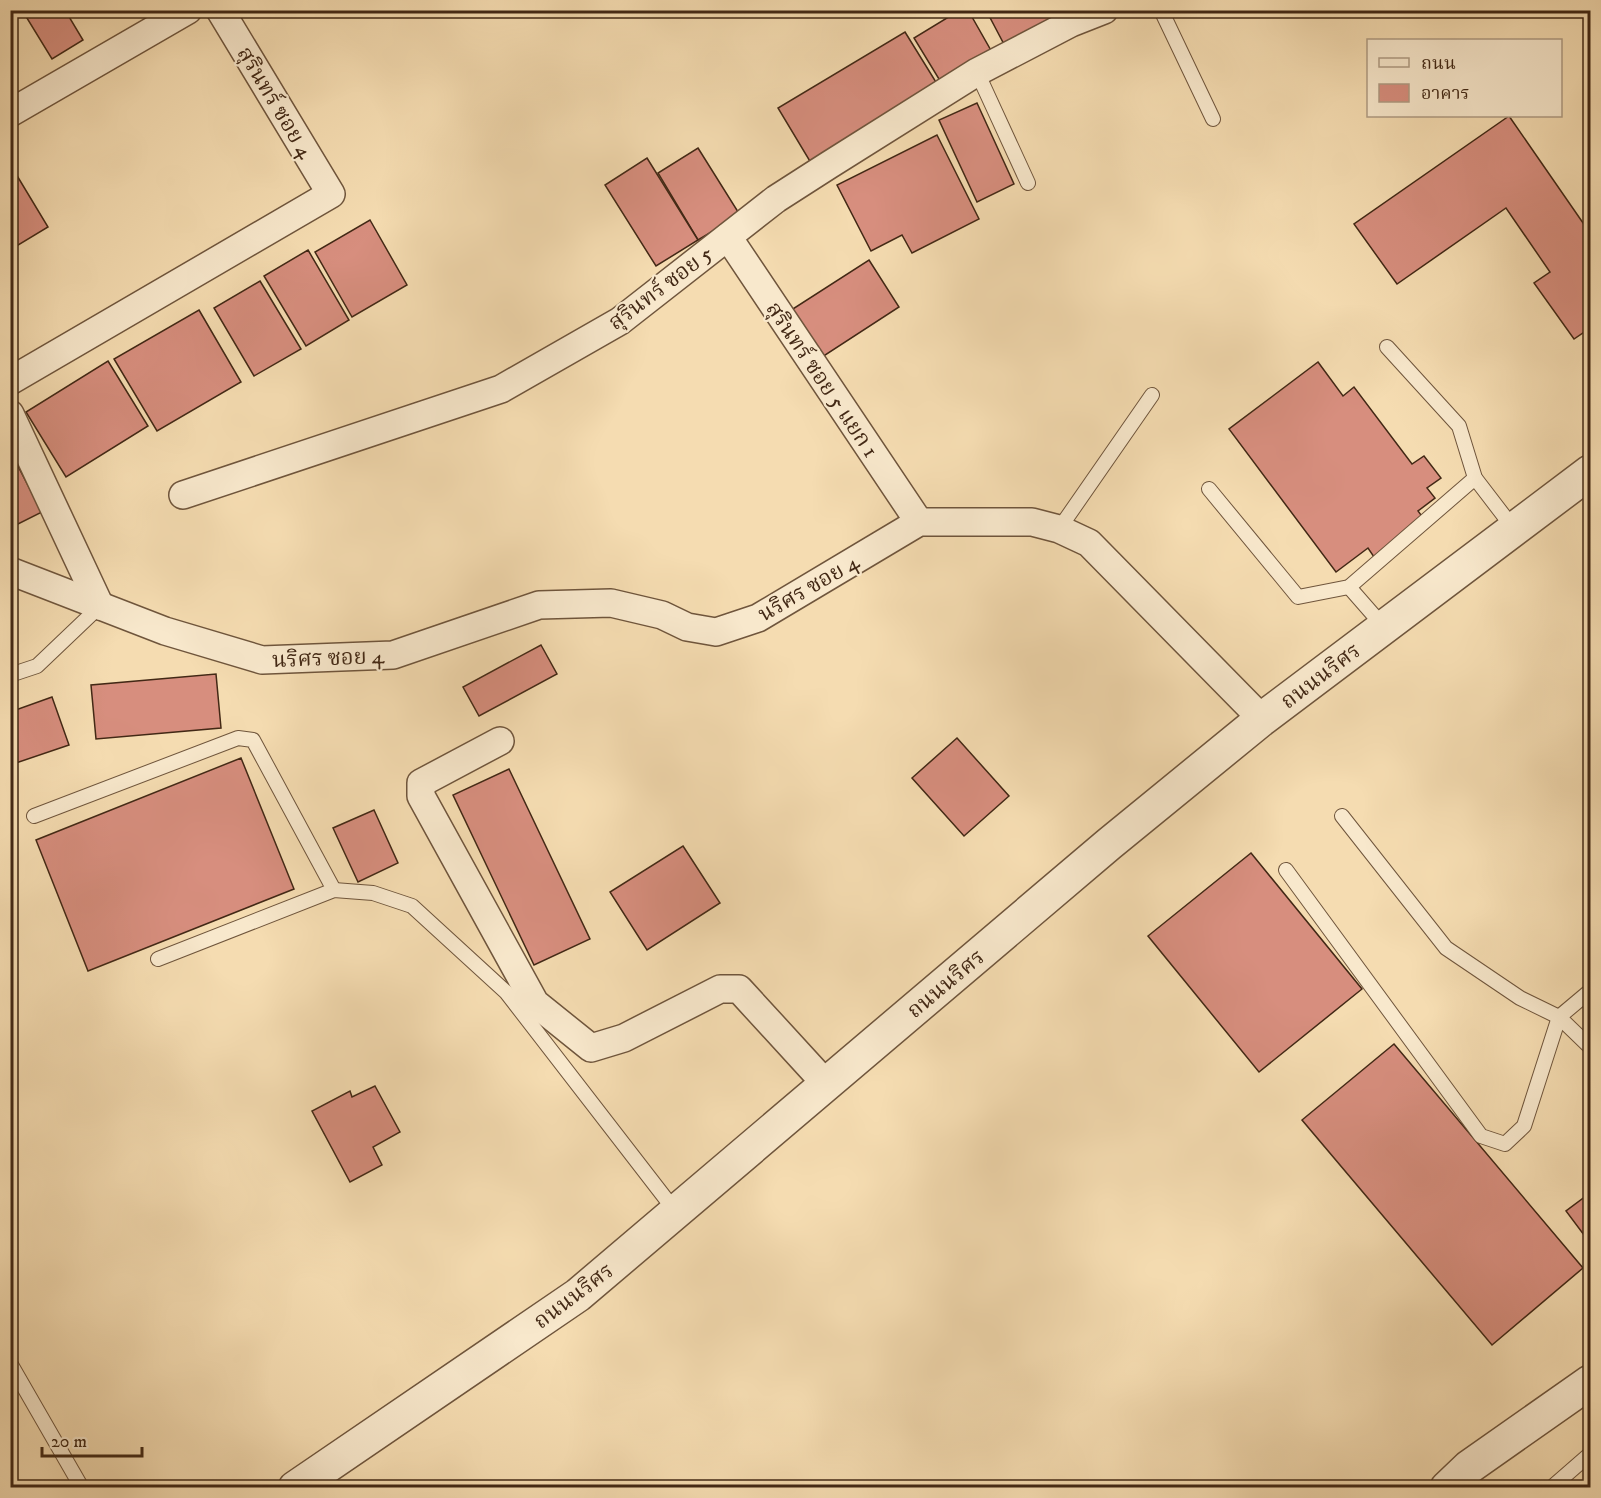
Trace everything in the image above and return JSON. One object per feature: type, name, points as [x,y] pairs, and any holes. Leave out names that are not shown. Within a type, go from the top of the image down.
[{"type":"street","points":[[10,113],[188,10]]},
{"type":"street","name":"สุรินทร์ ซอย 4","points":[[10,381],[331,194],[220,10]]},
{"type":"street","name":"สุรินทร์ ซอย 5","points":[[183,495],[501,389],[620,321],[776,199],[977,72],[1071,23],[1104,10]]},
{"type":"street","name":"สุรินทร์ ซอย 5 แยก 1","points":[[728,237],[919,522]]},
{"type":"street","points":[[10,414],[100,606]]},
{"type":"street","name":"ถนนนริศร","points":[[295,1488],[578,1295],[1109,844],[1262,719],[1590,472]]},
{"type":"street","points":[[919,522],[1032,522],[1059,529],[1089,543],[1262,719]]},
{"type":"street","name":"นริศร ซอย 4","points":[[10,571],[165,631],[262,660],[393,655],[540,605],[610,603],[662,615],[687,627],[716,632],[758,618],[919,522]]},
{"type":"street","points":[[500,741],[421,783],[421,796],[535,1003],[591,1048],[624,1038],[720,989],[739,989],[826,1084]]},
{"type":"street","points":[[1447,1488],[1468,1467],[1590,1382]]},
{"type":"lane","points":[[1161,10],[1213,119]]},
{"type":"lane","points":[[977,72],[1028,183]]},
{"type":"lane","points":[[1387,347],[1459,426],[1475,478],[1514,529]]},
{"type":"lane","points":[[1059,529],[1152,396]]},
{"type":"lane","points":[[1209,489],[1298,597],[1349,587],[1475,478]]},
{"type":"lane","points":[[1349,587],[1384,627]]},
{"type":"lane","points":[[10,675],[37,666],[100,606]]},
{"type":"lane","points":[[34,816],[238,738],[253,740],[334,890]]},
{"type":"lane","points":[[1342,816],[1446,948],[1520,998],[1559,1017],[1590,1047]]},
{"type":"lane","points":[[1286,870],[1481,1136],[1504,1144],[1524,1126],[1559,1017],[1590,991]]},
{"type":"lane","points":[[158,959],[334,890],[373,893],[412,906],[506,992],[676,1212]]},
{"type":"lane","points":[[10,1363],[82,1488]]},
{"type":"lane","points":[[1551,1488],[1590,1454]]},
{"type":"building","points":[[22,10],[65,10],[83,40],[52,59]]},
{"type":"building","points":[[960,10],[968,10],[993,54],[942,84],[914,38]]},
{"type":"building","points":[[986,10],[1053,10],[1059,21],[1006,48]]},
{"type":"building","points":[[905,32],[939,87],[811,163],[778,108]]},
{"type":"building","points":[[977,103],[1014,184],[977,202],[939,120]]},
{"type":"building","points":[[1510,117],[1590,233],[1590,328],[1574,339],[1534,283],[1550,272],[1506,208],[1397,284],[1354,224]]},
{"type":"building","points":[[937,135],[979,219],[912,253],[902,235],[871,251],[837,185]]},
{"type":"building","points":[[698,148],[740,215],[698,240],[658,173]]},
{"type":"building","points":[[647,158],[698,240],[656,266],[605,185]]},
{"type":"building","points":[[10,164],[48,227],[10,250]]},
{"type":"building","points":[[370,220],[407,285],[352,317],[315,252]]},
{"type":"building","points":[[308,250],[349,320],[306,346],[264,276]]},
{"type":"building","points":[[869,260],[899,307],[816,361],[785,314]]},
{"type":"building","points":[[260,281],[301,349],[254,376],[214,308]]},
{"type":"building","points":[[199,310],[241,382],[157,431],[114,359]]},
{"type":"building","points":[[108,361],[148,426],[66,477],[26,412]]},
{"type":"building","points":[[1318,362],[1343,396],[1354,387],[1412,464],[1424,456],[1441,478],[1427,488],[1435,498],[1418,511],[1424,519],[1374,557],[1368,548],[1336,572],[1229,429]]},
{"type":"building","points":[[10,451],[42,512],[10,528]]},
{"type":"building","points":[[541,645],[557,674],[479,716],[463,687]]},
{"type":"building","points":[[216,674],[221,728],[96,739],[91,685]]},
{"type":"building","points":[[52,697],[69,745],[10,765],[10,712]]},
{"type":"building","points":[[957,738],[1009,796],[964,836],[912,778]]},
{"type":"building","points":[[241,758],[294,889],[88,971],[36,840]]},
{"type":"building","points":[[509,769],[590,939],[534,965],[453,795]]},
{"type":"building","points":[[374,810],[398,863],[358,882],[333,828]]},
{"type":"building","points":[[683,846],[720,903],[647,950],[610,892]]},
{"type":"building","points":[[1251,853],[1362,989],[1259,1072],[1148,936]]},
{"type":"building","points":[[1394,1044],[1583,1268],[1492,1345],[1302,1120]]},
{"type":"building","points":[[375,1086],[400,1132],[373,1147],[382,1165],[350,1182],[312,1111],[350,1091],[352,1097]]},
{"type":"building","points":[[1590,1193],[1590,1243],[1566,1211]]}]
